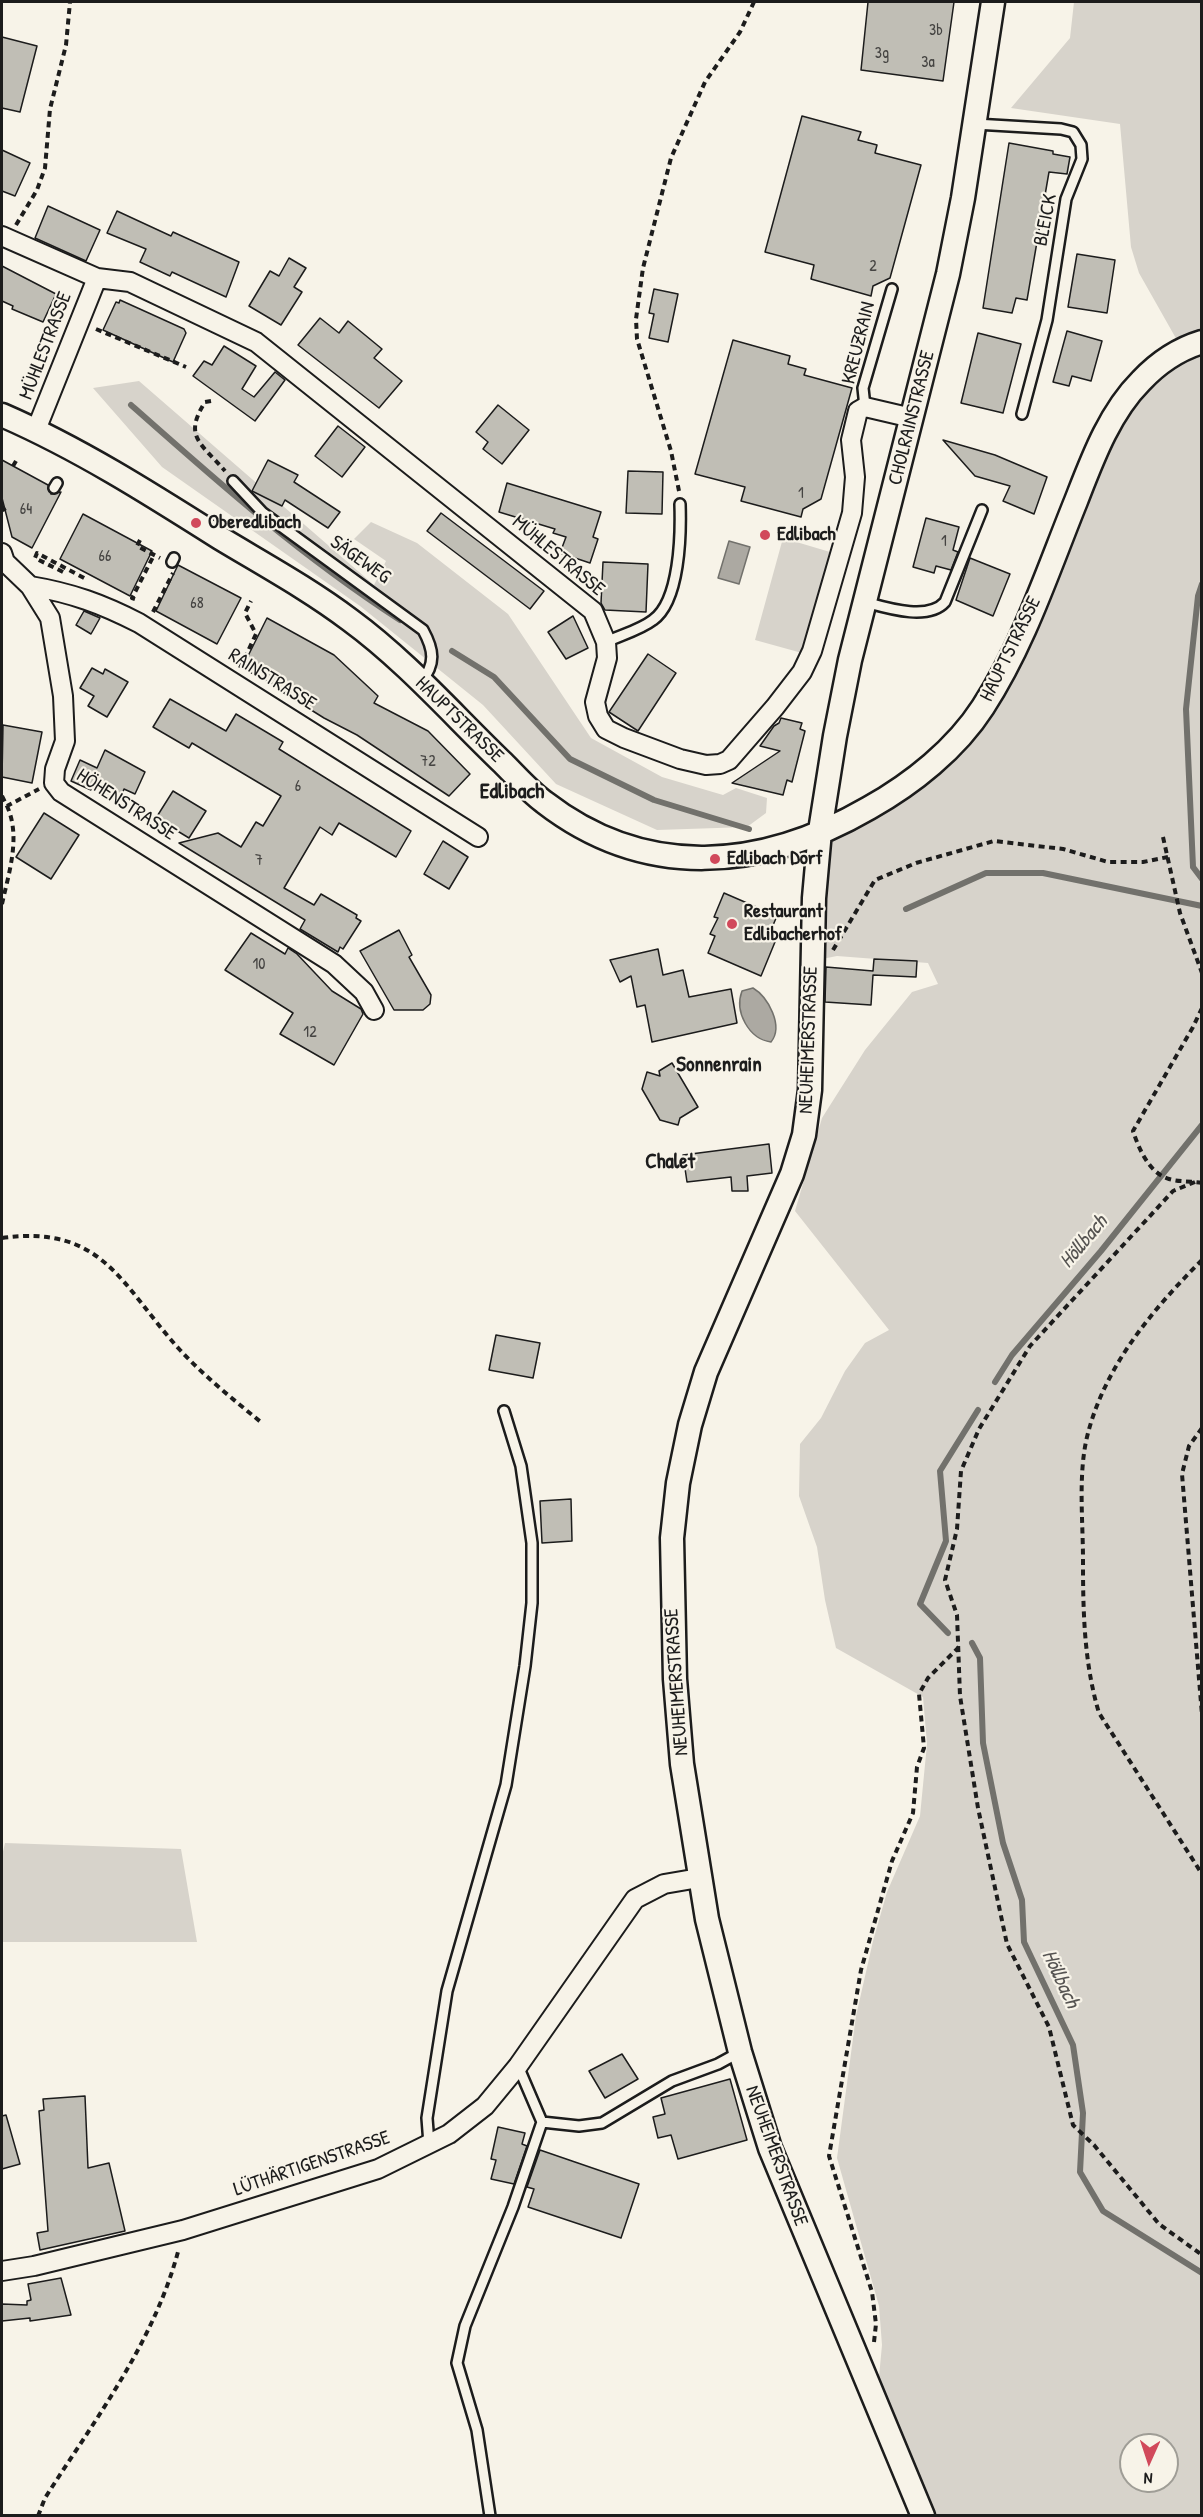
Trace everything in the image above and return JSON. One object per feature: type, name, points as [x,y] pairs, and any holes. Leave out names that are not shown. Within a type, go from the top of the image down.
[{"type":"street","name":"CHOLRAINSTRASSE","points":[[820,831],[835,736],[865,602],[948,274],[975,124],[993,2]]},
{"type":"street","name":"MÜHLESTRASSE","points":[[4,237],[97,278],[130,282],[256,342],[447,497],[593,611],[606,642],[607,658],[595,702],[598,716],[606,729],[680,759],[706,765],[720,764],[738,752],[802,672],[812,651],[852,513],[855,477],[851,440],[858,411],[865,407]]},
{"type":"street","name":"MÜHLESTRASSE","points":[[36,430],[97,278]]},
{"type":"street","name":"HAUPTSTRASSE","points":[[2,416],[36,430],[125,479],[351,620],[421,682],[543,802],[613,842],[659,856],[715,859],[766,852],[855,817],[905,785],[934,761],[980,712],[995,687],[1028,621],[1095,454],[1115,417],[1141,381],[1182,349],[1202,342]]},
{"type":"street","points":[[865,407],[912,418]]},
{"type":"street","name":"HÖHENSTRASSE","points":[[3,561],[30,586],[50,618],[63,696],[65,741],[55,770],[54,783],[61,792],[334,964],[364,992],[374,1010]]},
{"type":"street","name":"RAINSTRASSE","points":[[30,586],[97,602],[139,623],[478,837]]},
{"type":"street","name":"NEUHEIMERSTRASSE","points":[[820,831],[812,961],[810,1090],[804,1135],[792,1174],[706,1372],[690,1425],[678,1483],[672,1538],[675,1679],[682,1764],[699,1878],[740,2052],[770,2148],[923,2516]]},
{"type":"street","name":"LÜTHÄRTIGENSTRASSE","points":[[2,2271],[34,2266],[183,2230],[378,2169],[449,2134],[484,2106],[518,2066],[635,1899],[664,1884],[699,1878]]},
{"type":"lane","name":"BLEICK","points":[[975,124],[1061,129],[1073,132],[1081,145],[1082,159],[1066,199],[1047,320],[1022,414]]},
{"type":"lane","name":"KREUZRAIN","points":[[865,407],[863,388],[892,289]]},
{"type":"lane","name":"SÄGEWEG","points":[[233,481],[263,513],[423,630],[430,643],[432,658],[431,671],[421,682]]},
{"type":"lane","points":[[606,642],[654,620],[668,602],[674,582],[681,531],[680,504]]},
{"type":"lane","points":[[865,602],[893,609],[931,611],[939,609],[945,602],[982,510]]},
{"type":"lane","points":[[429,2144],[427,2118],[447,1991],[506,1785],[531,1613],[532,1544],[521,1466],[504,1411]]},
{"type":"lane","points":[[542,2122],[579,2126],[602,2123],[672,2081],[718,2064],[740,2052]]},
{"type":"lane","points":[[490,2516],[477,2430],[457,2363],[465,2326],[513,2207],[542,2122],[518,2066]]},
{"type":"path","points":[[4,237],[23,216],[37,190],[45,168],[50,109],[66,45],[70,2]]},
{"type":"path","points":[[680,504],[671,451],[636,339],[636,319],[643,268],[671,158],[705,82],[740,32],[754,2]]},
{"type":"path","points":[[107,333],[186,368]]},
{"type":"path","points":[[211,401],[205,402],[193,420],[194,434],[233,481]]},
{"type":"path","points":[[13,466],[16,461]]},
{"type":"path","points":[[140,540],[137,546],[173,562],[154,610]]},
{"type":"path","points":[[132,598],[154,555]]},
{"type":"path","points":[[239,669],[256,634],[245,613],[251,601]]},
{"type":"path","points":[[8,806],[54,783]]},
{"type":"path","points":[[2,796],[14,820],[14,834],[2,904]]},
{"type":"path","points":[[1163,837],[1180,913],[1202,973]]},
{"type":"path","points":[[812,961],[829,956],[876,880],[916,863],[994,841],[1063,849],[1108,862],[1143,862],[1168,857]]},
{"type":"path","points":[[1202,1008],[1133,1131],[1140,1149],[1152,1168],[1168,1179],[1202,1183]]},
{"type":"path","points":[[1195,1182],[1173,1191],[1030,1346],[979,1429],[961,1471],[957,1529],[945,1580],[957,1615],[960,1696],[1007,1944],[1049,2026],[1073,2125],[1094,2145],[1159,2224],[1202,2255]]},
{"type":"path","points":[[2,1238],[26,1235],[66,1239],[100,1258],[182,1352],[262,1423]]},
{"type":"path","points":[[1202,1260],[1143,1323],[1108,1378],[1086,1438],[1083,1535],[1083,1617],[1091,1685],[1099,1713],[1202,1874]]},
{"type":"path","points":[[1202,1428],[1189,1446],[1182,1474],[1202,1715]]},
{"type":"path","points":[[873,2347],[876,2324],[872,2292],[829,2156],[861,1970],[892,1861],[913,1814],[918,1767],[924,1748],[919,1694],[928,1678],[959,1647]]},
{"type":"path","points":[[38,2516],[45,2498],[142,2344],[162,2304],[183,2230]]},
{"type":"shaded area","points":[[1074,2],[1201,2],[1201,2515],[935,2515],[879,2377],[882,2345],[879,2306],[837,2158],[856,2016],[887,1892],[920,1816],[927,1744],[923,1697],[836,1648],[825,1600],[817,1547],[799,1496],[800,1444],[821,1418],[845,1371],[865,1343],[889,1330],[795,1211],[822,1118],[865,1050],[912,992],[938,984],[928,963],[837,956],[812,961],[820,831],[855,817],[980,712],[1115,417],[1182,349],[1139,273],[1131,247],[1120,124],[1011,108],[1070,38]]},
{"type":"shaded area","points":[[139,381],[374,585],[386,561],[354,539],[371,522],[417,543],[508,614],[591,738],[662,777],[723,795],[736,788],[767,798],[766,813],[747,827],[657,830],[556,784],[483,705],[360,606],[162,467],[93,388]]},
{"type":"shaded area","points":[[783,538],[830,552],[802,653],[755,640]]},
{"type":"shaded area","points":[[729,541],[750,547],[739,584],[718,578]]},
{"type":"shaded area","points":[[753,988],[769,1005],[775,1020],[775,1035],[771,1042],[756,1036],[742,1016],[740,999],[742,991]]},
{"type":"shaded area","points":[[5,1843],[181,1849],[197,1942],[2,1942],[2,1856]]},
{"type":"building","points":[[868,2],[954,2],[943,81],[861,70]]},
{"type":"building","points":[[2,37],[37,46],[20,112],[2,108]]},
{"type":"building","points":[[802,116],[861,132],[858,140],[877,145],[875,153],[921,165],[890,278],[873,286],[871,296],[811,279],[814,265],[765,252]]},
{"type":"building","points":[[1009,143],[1053,151],[1053,154],[1070,157],[1067,174],[1049,172],[1027,300],[1016,298],[1012,313],[983,308]]},
{"type":"building","points":[[2,150],[30,163],[15,196],[2,191]]},
{"type":"building","points":[[48,206],[100,230],[86,261],[35,238]]},
{"type":"building","points":[[117,211],[171,236],[173,232],[239,262],[226,297],[172,272],[170,276],[140,262],[146,249],[107,233]]},
{"type":"building","points":[[1077,254],[1115,260],[1107,313],[1068,307]]},
{"type":"building","points":[[289,258],[306,268],[294,287],[302,292],[281,325],[249,306],[270,271],[279,276]]},
{"type":"building","points":[[2,266],[56,294],[43,322],[12,309],[13,306],[2,301]]},
{"type":"building","points":[[654,289],[678,294],[668,342],[649,338],[654,314],[649,313]]},
{"type":"building","points":[[120,300],[184,329],[186,333],[173,362],[103,330],[116,302],[119,303]]},
{"type":"building","points":[[320,318],[339,333],[348,321],[382,349],[374,358],[402,381],[379,408],[298,345]]},
{"type":"building","points":[[1067,331],[1102,341],[1091,381],[1072,376],[1069,386],[1053,382]]},
{"type":"building","points":[[978,333],[1021,344],[1003,413],[961,403]]},
{"type":"building","points":[[733,340],[790,356],[788,364],[806,369],[804,375],[852,388],[821,499],[803,509],[801,517],[741,501],[745,487],[695,474]]},
{"type":"building","points":[[224,346],[256,366],[242,389],[254,397],[275,372],[285,380],[255,421],[193,376],[204,361],[212,365]]},
{"type":"building","points":[[498,405],[529,430],[502,464],[483,449],[488,442],[476,432]]},
{"type":"building","points":[[338,426],[365,447],[342,477],[315,456]]},
{"type":"building","points":[[943,440],[995,455],[1047,477],[1034,514],[1003,501],[1010,486],[975,476]]},
{"type":"building","points":[[2,460],[48,485],[51,494],[61,492],[32,548],[12,537],[2,498]]},
{"type":"building","points":[[268,460],[298,475],[294,482],[340,512],[328,528],[285,500],[282,506],[252,491]]},
{"type":"building","points":[[628,471],[663,472],[662,514],[626,513]]},
{"type":"building","points":[[507,483],[601,512],[593,537],[598,539],[590,563],[560,553],[566,537],[553,533],[555,529],[499,512]]},
{"type":"building","points":[[441,513],[544,591],[530,609],[427,531]]},
{"type":"building","points":[[83,514],[152,551],[130,596],[60,559]]},
{"type":"building","points":[[926,518],[959,527],[953,550],[958,552],[951,570],[936,566],[934,573],[913,567]]},
{"type":"building","points":[[970,558],[1010,574],[993,616],[956,600]]},
{"type":"building","points":[[603,562],[648,564],[646,612],[605,610],[601,603]]},
{"type":"building","points":[[178,565],[241,598],[217,644],[156,611]]},
{"type":"building","points":[[84,611],[100,618],[91,634],[76,625]]},
{"type":"building","points":[[573,616],[588,648],[566,659],[548,632]]},
{"type":"building","points":[[267,618],[334,655],[378,696],[374,703],[428,731],[470,774],[449,796],[357,735],[324,718],[276,688],[277,686],[242,668]]},
{"type":"building","points":[[648,654],[676,673],[638,731],[609,712]]},
{"type":"building","points":[[92,668],[103,674],[105,669],[128,682],[107,717],[88,706],[94,696],[80,688]]},
{"type":"building","points":[[170,699],[226,731],[236,714],[283,742],[279,749],[411,831],[396,857],[339,823],[332,835],[320,827],[284,888],[314,905],[321,894],[357,915],[356,918],[361,921],[343,949],[340,947],[338,952],[300,929],[305,920],[179,843],[218,833],[241,847],[256,822],[263,826],[281,796],[192,743],[189,748],[153,727]]},
{"type":"building","points":[[781,718],[802,723],[800,729],[805,731],[792,782],[787,780],[783,795],[732,783],[780,751],[760,746]]},
{"type":"building","points":[[3,725],[42,732],[32,783],[2,777]]},
{"type":"building","points":[[105,750],[145,772],[135,794],[124,789],[120,799],[92,786],[91,790],[71,781],[80,760],[97,768]]},
{"type":"building","points":[[173,791],[206,811],[189,838],[156,818]]},
{"type":"building","points":[[44,813],[79,835],[51,879],[16,857]]},
{"type":"building","points":[[443,841],[468,857],[449,889],[424,874]]},
{"type":"building","points":[[724,893],[777,916],[767,939],[775,942],[761,976],[708,953],[715,936],[710,934],[718,918],[714,917]]},
{"type":"building","points":[[399,930],[412,955],[409,957],[431,995],[430,1004],[423,1010],[394,1010],[360,951]]},
{"type":"building","points":[[251,933],[285,954],[288,948],[297,954],[332,991],[361,1009],[363,1014],[334,1065],[280,1034],[293,1013],[225,970]]},
{"type":"building","points":[[658,949],[663,975],[683,970],[689,997],[731,989],[737,1023],[652,1042],[645,1005],[637,1007],[631,976],[620,982],[610,960]]},
{"type":"building","points":[[874,959],[917,961],[916,977],[873,975],[871,1005],[825,1002],[826,967],[873,971]]},
{"type":"building","points":[[672,1063],[698,1107],[680,1118],[678,1125],[660,1120],[642,1089],[647,1072],[660,1076],[659,1071]]},
{"type":"building","points":[[769,1144],[772,1173],[747,1176],[748,1191],[732,1191],[731,1177],[687,1182],[683,1155]]},
{"type":"building","points":[[496,1335],[540,1343],[533,1378],[489,1370]]},
{"type":"building","points":[[571,1499],[572,1541],[542,1543],[540,1501]]},
{"type":"building","points":[[622,2054],[638,2079],[605,2098],[589,2071]]},
{"type":"building","points":[[730,2079],[747,2140],[678,2159],[671,2135],[658,2138],[653,2117],[665,2114],[661,2098]]},
{"type":"building","points":[[85,2096],[88,2168],[109,2163],[125,2231],[40,2250],[37,2233],[48,2231],[39,2111],[44,2110],[43,2099]]},
{"type":"building","points":[[6,2115],[20,2164],[2,2169],[2,2116]]},
{"type":"building","points":[[498,2127],[525,2133],[522,2144],[527,2146],[514,2184],[491,2179],[496,2160],[491,2159]]},
{"type":"building","points":[[540,2150],[639,2184],[621,2238],[528,2207],[534,2189],[527,2187]]},
{"type":"building","points":[[61,2278],[71,2315],[30,2321],[30,2318],[2,2321],[2,2304],[27,2305],[27,2301],[31,2300],[28,2284]]},
{"type":"waterway","points":[[131,405],[295,544],[400,620]]},
{"type":"waterway","points":[[1202,584],[1198,596],[1186,709],[1193,867],[1202,879]]},
{"type":"waterway","points":[[452,651],[494,677],[570,759],[654,800],[749,829]]},
{"type":"waterway","name":"Höllbach","points":[[906,909],[986,873],[1043,873],[1202,906]]},
{"type":"waterway","name":"Höllbach","points":[[995,1382],[1012,1355],[1101,1251],[1202,1125]]},
{"type":"waterway","name":"Höllbach","points":[[948,1633],[920,1604],[946,1541],[940,1471],[978,1410]]},
{"type":"waterway","name":"Höllbach","points":[[972,1643],[980,1658],[983,1743],[1003,1843],[1022,1900],[1024,1942],[1073,2045],[1083,2113],[1080,2172],[1103,2211],[1202,2273]]},
{"type":"place","name":"Oberedlibach","points":[[196,523]]},
{"type":"place","name":"Edlibach","points":[[765,535]]},
{"type":"place","name":"Edlibach Dorf","points":[[715,859]]},
{"type":"place","name":"Restaurant Edlibacherhof","points":[[732,924]]},
{"type":"district","name":"Edlibach","points":[[512,792]]},
{"type":"district","name":"Sonnenrain","points":[[719,1065]]},
{"type":"district","name":"Chalet","points":[[670,1162]]}]
